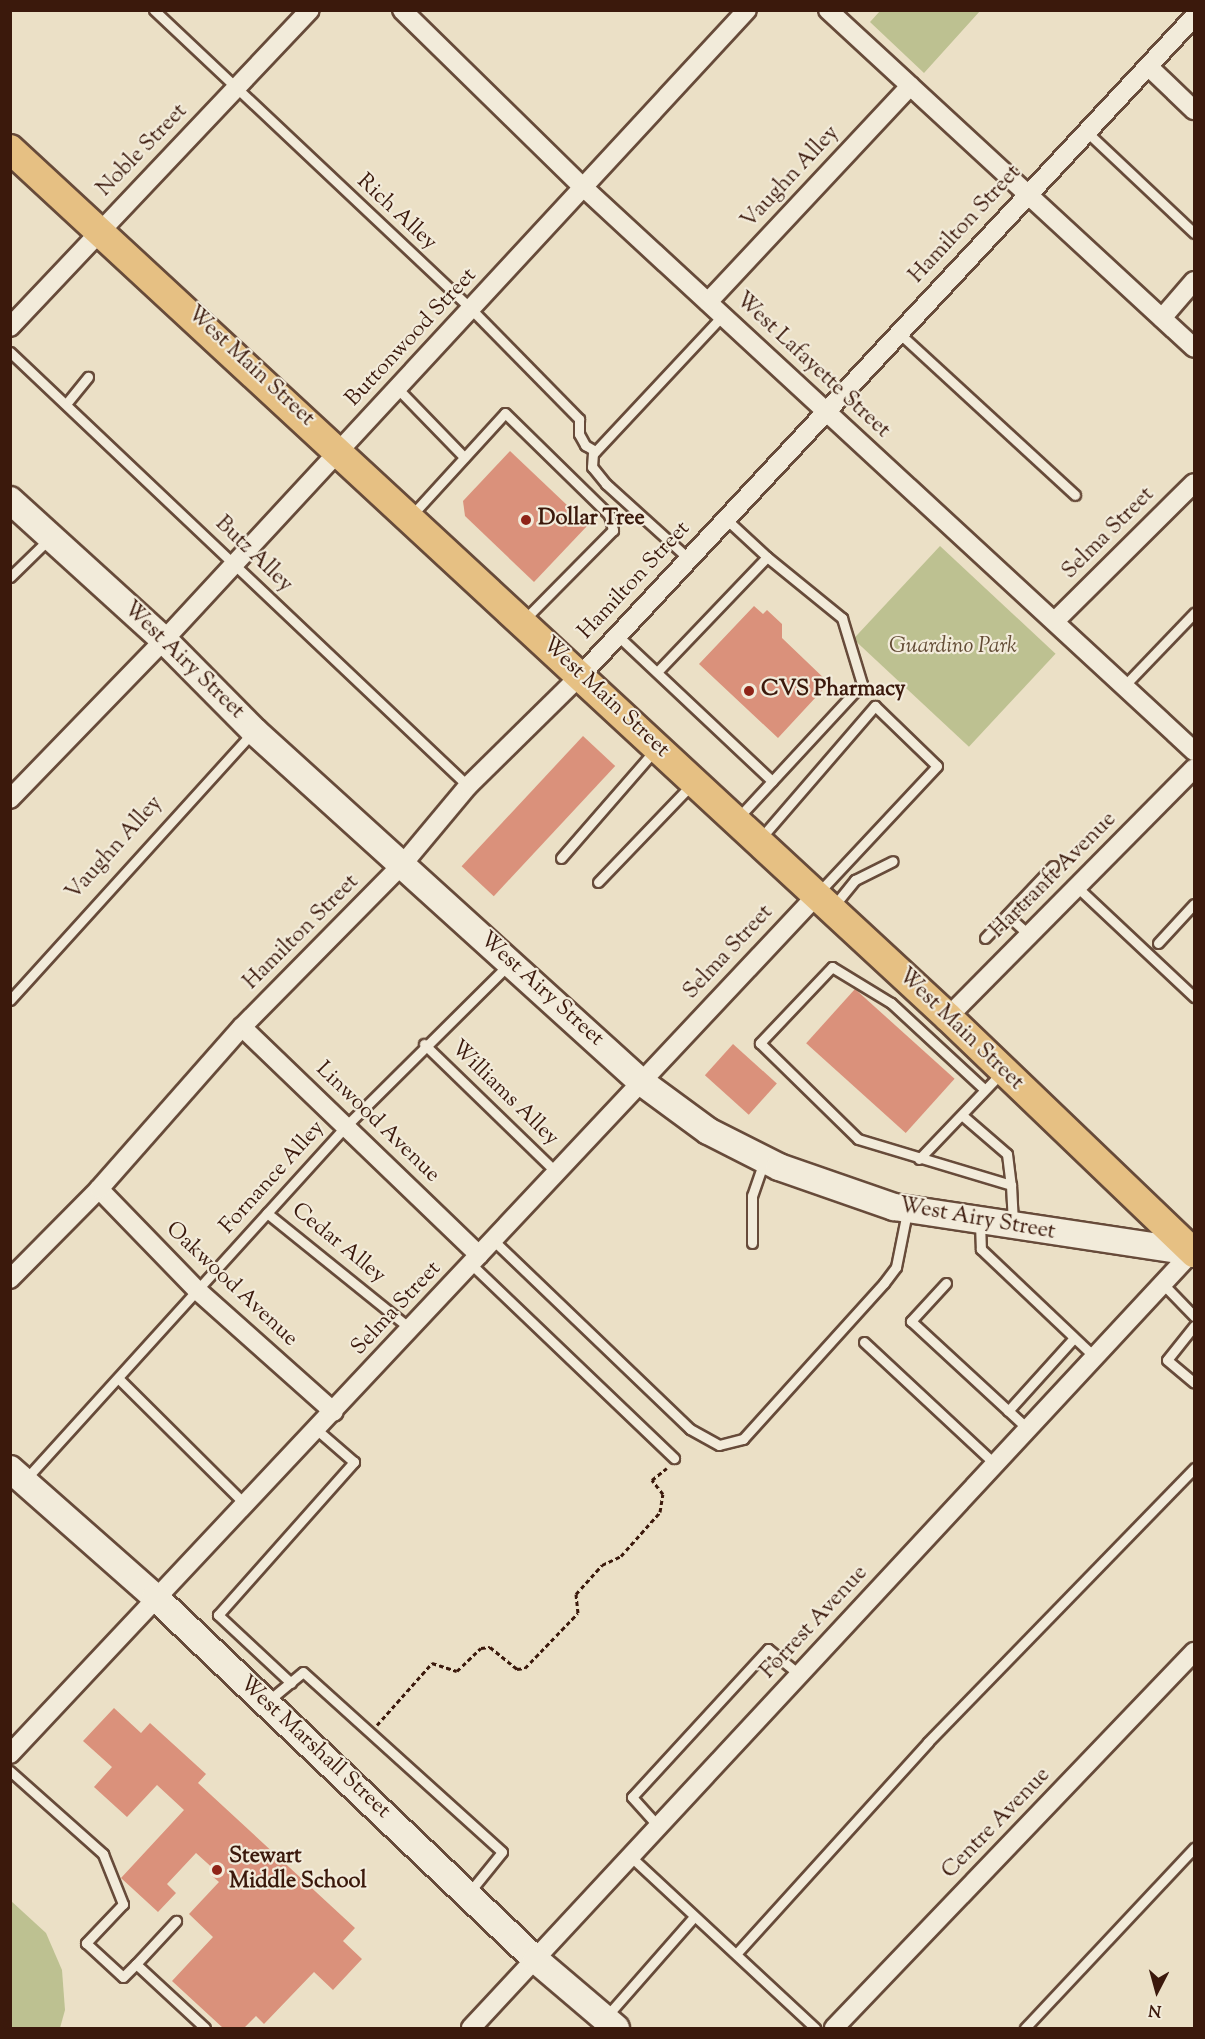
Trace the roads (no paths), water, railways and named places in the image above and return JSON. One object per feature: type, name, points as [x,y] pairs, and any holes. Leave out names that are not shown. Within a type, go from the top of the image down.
[{"type":"main road","name":"West Main Street","points":[[10,148],[411,516],[948,1017],[994,1080],[1194,1252]]},
{"type":"main road","name":"West Airy Street","points":[[10,500],[164,640],[254,730],[640,1081],[708,1131],[765,1160],[831,1188],[907,1209],[1013,1228],[1194,1252]]},
{"type":"main road","name":"West Marshall Street","points":[[17,1475],[155,1597],[536,1960],[610,2024]]},
{"type":"street","name":"Noble Street","points":[[10,327],[100,229],[237,90],[310,10]]},
{"type":"street","name":"West Lafayette Street","points":[[402,10],[582,186],[826,412],[1056,620],[1194,751]]},
{"type":"street","name":"Buttonwood Street","points":[[10,799],[164,640],[233,563],[472,310],[582,186],[747,10]]},
{"type":"street","points":[[828,10],[1194,348]]},
{"type":"street","name":"Hamilton Street","points":[[10,1279],[99,1189],[242,1027],[402,865],[468,786],[617,636],[1028,194],[1150,68],[1194,17]]},
{"type":"street","points":[[1150,68],[1194,110]]},
{"type":"street","name":"Vaughn Alley","points":[[708,302],[910,86]]},
{"type":"street","points":[[1162,318],[1194,281]]},
{"type":"street","name":"Selma Street","points":[[1056,620],[1194,483]]},
{"type":"street","name":"Hartranft Avenue","points":[[948,1017],[1194,768]]},
{"type":"street","name":"Selma Street","points":[[10,1754],[155,1597],[334,1412],[640,1081],[824,902]]},
{"type":"street","name":"Linwood Avenue","points":[[242,1027],[346,1126],[475,1259]]},
{"type":"street","name":"Oakwood Avenue","points":[[99,1189],[197,1290],[334,1412]]},
{"type":"street","name":"Forrest Avenue","points":[[471,2028],[1194,1252]]},
{"type":"street","name":"Centre Avenue","points":[[834,2028],[1194,1652]]},
{"type":"lane","name":"Rich Alley","points":[[154,10],[472,310],[579,418],[582,440],[595,451],[592,467],[606,484],[689,559]]},
{"type":"lane","points":[[1087,132],[1194,232]]},
{"type":"lane","points":[[595,451],[722,316]]},
{"type":"lane","points":[[899,333],[1075,495]]},
{"type":"lane","name":"Butz Alley","points":[[10,352],[468,786]]},
{"type":"lane","points":[[66,404],[88,377]]},
{"type":"lane","points":[[398,389],[464,457]]},
{"type":"lane","points":[[411,516],[505,413],[609,515],[613,530],[523,621]]},
{"type":"lane","points":[[726,519],[767,557],[842,618],[862,684],[736,820]]},
{"type":"lane","points":[[10,577],[51,536]]},
{"type":"lane","points":[[657,672],[767,557]]},
{"type":"lane","points":[[1125,685],[1194,613]]},
{"type":"lane","points":[[617,636],[772,781]]},
{"type":"lane","points":[[758,840],[875,706],[937,766],[824,902]]},
{"type":"lane","name":"Vaughn Alley","points":[[10,1000],[254,730]]},
{"type":"lane","points":[[561,858],[658,747]]},
{"type":"lane","points":[[598,882],[695,781]]},
{"type":"lane","points":[[824,902],[855,880],[893,861]]},
{"type":"lane","points":[[986,938],[1053,866]]},
{"type":"lane","points":[[1077,887],[1194,997]]},
{"type":"lane","points":[[1158,943],[1194,904]]},
{"type":"lane","points":[[1007,915],[1029,935]]},
{"type":"lane","name":"Fornance Alley","points":[[17,1475],[118,1378],[346,1126],[424,1044],[511,962]]},
{"type":"lane","points":[[920,1159],[963,1116],[994,1080],[891,1003],[832,967],[760,1043],[858,1139],[920,1159],[1011,1185]]},
{"type":"lane","name":"Williams Alley","points":[[424,1044],[556,1172]]},
{"type":"lane","points":[[963,1116],[1006,1154],[1011,1185],[1013,1228]]},
{"type":"lane","points":[[752,1243],[752,1196],[765,1160]]},
{"type":"lane","points":[[493,1240],[690,1429],[705,1441],[731,1444],[743,1439],[896,1267],[907,1209]]},
{"type":"lane","name":"Cedar Alley","points":[[267,1213],[411,1329]]},
{"type":"lane","points":[[980,1223],[981,1249],[1095,1357]]},
{"type":"lane","points":[[475,1259],[674,1458]]},
{"type":"lane","points":[[946,1283],[911,1321],[1028,1429]]},
{"type":"lane","points":[[1163,1284],[1194,1316]]},
{"type":"lane","points":[[1194,1326],[1167,1360],[1194,1383]]},
{"type":"lane","points":[[1008,1411],[1074,1339]]},
{"type":"lane","points":[[864,1342],[996,1464]]},
{"type":"lane","points":[[118,1378],[246,1505]]},
{"type":"lane","points":[[291,1683],[218,1615],[354,1462],[317,1430]]},
{"type":"lane","points":[[736,1954],[928,1742],[1194,1468]]},
{"type":"lane","points":[[658,1826],[632,1797],[768,1649],[799,1674]]},
{"type":"lane","points":[[266,1702],[303,1672],[502,1852],[468,1894]]},
{"type":"lane","points":[[10,1771],[103,1854],[123,1904],[86,1943],[123,1977],[176,1921]]},
{"type":"lane","points":[[1025,2028],[1194,1848]]},
{"type":"lane","points":[[630,1856],[815,2028]]},
{"type":"lane","points":[[610,2024],[694,1917]]},
{"type":"lane","points":[[135,1964],[205,2028]]},
{"type":"place","name":"Dollar Tree","points":[[526,520]]},
{"type":"place","name":"CVS Pharmacy","points":[[749,691]]},
{"type":"place","name":"Stewart Middle School","points":[[217,1870]]},
{"type":"park label","name":"Guardino Park","points":[[953,648]]}]
